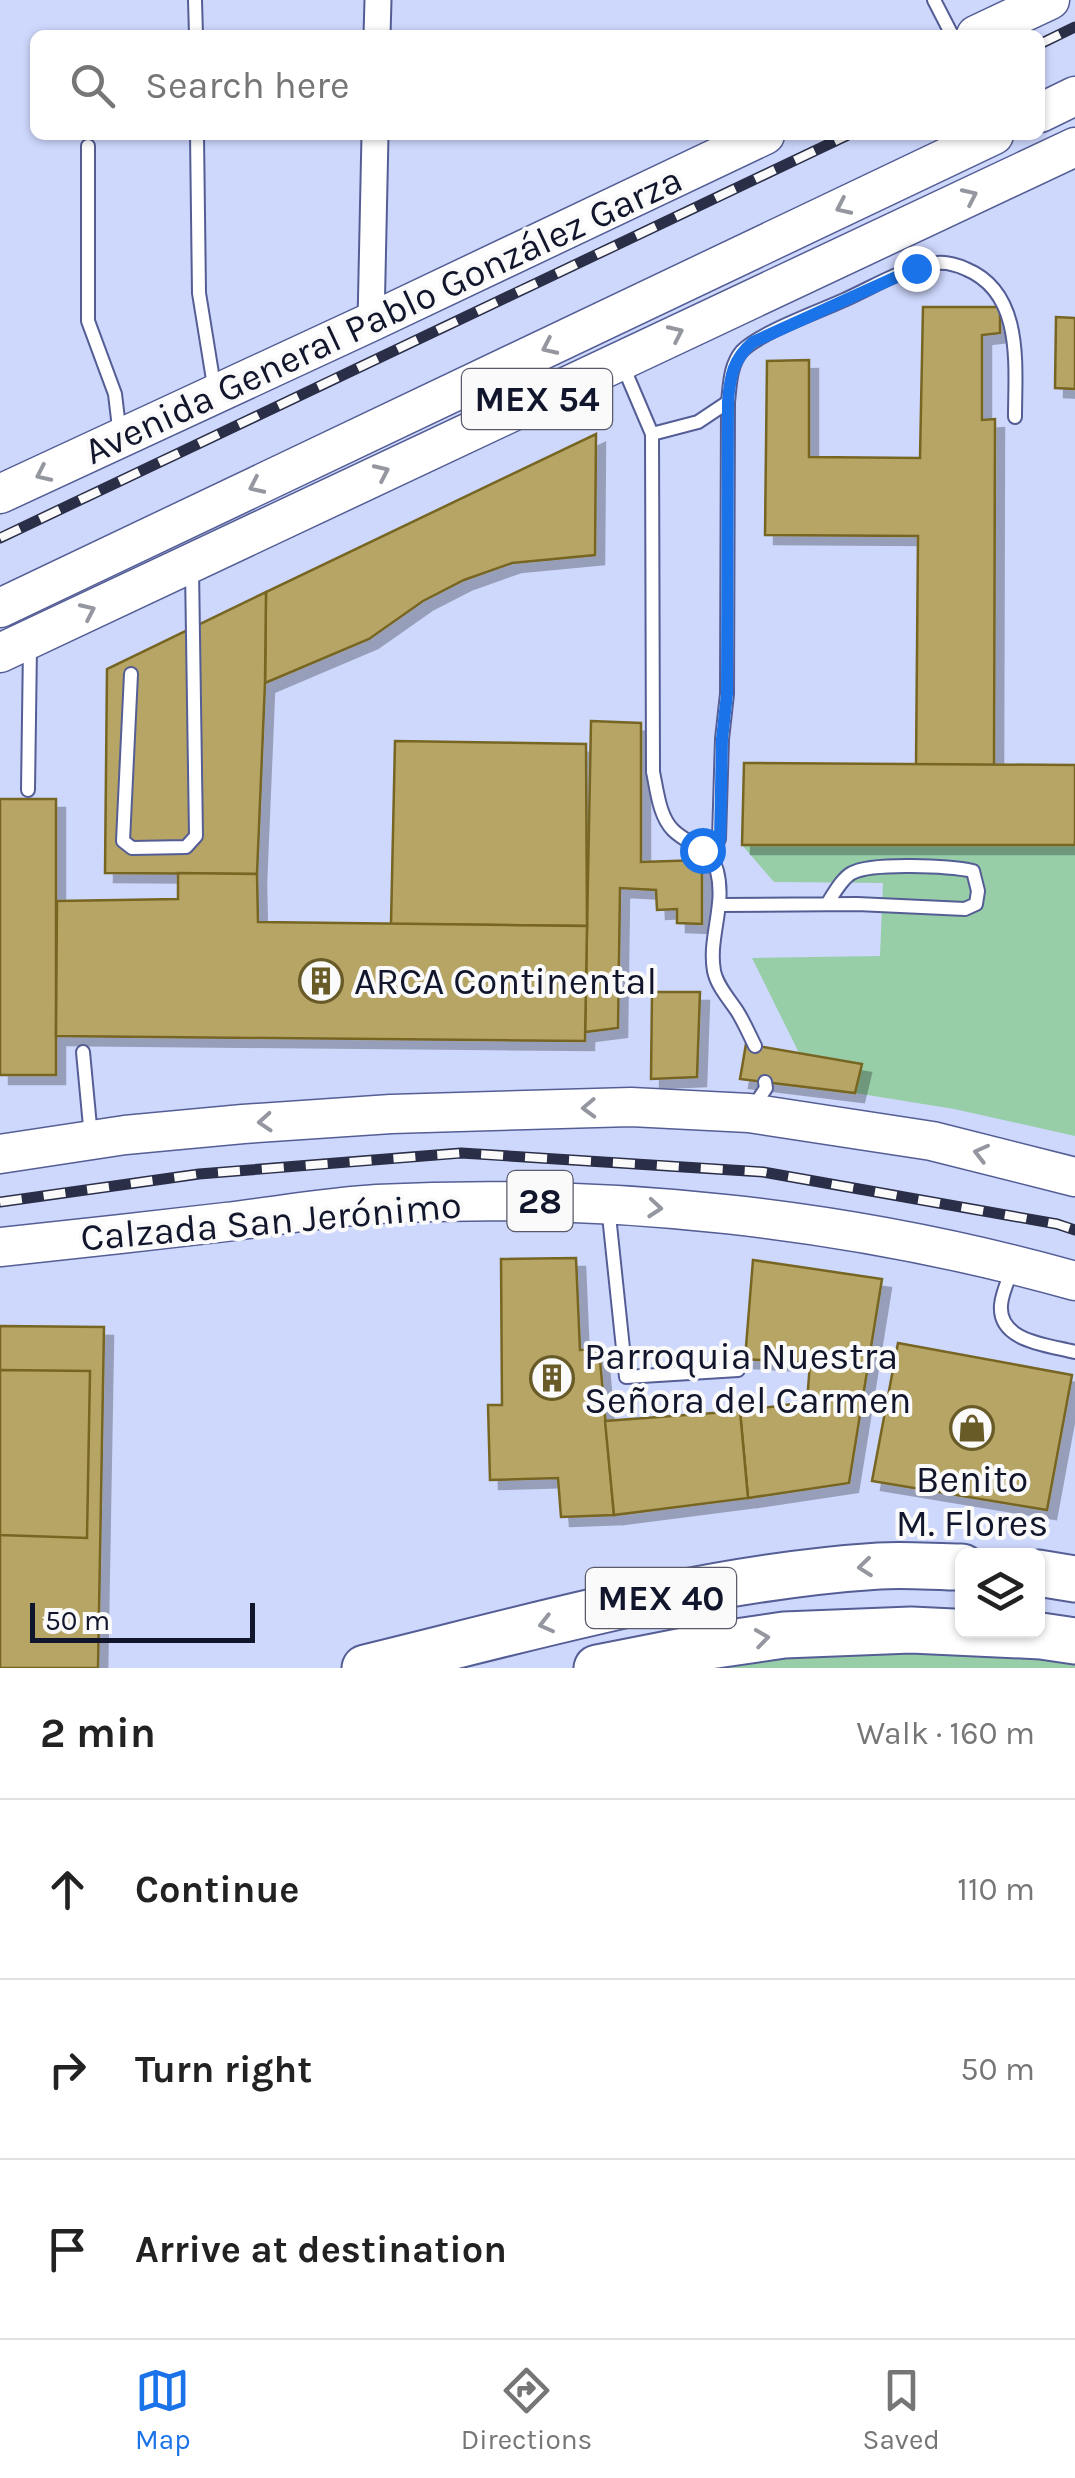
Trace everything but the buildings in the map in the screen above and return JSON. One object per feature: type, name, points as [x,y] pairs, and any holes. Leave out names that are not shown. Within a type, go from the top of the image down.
[{"type":"highway","name":"MEX 40","points":[[365,1668],[625,1604],[768,1577],[882,1566],[955,1567]]},
{"type":"highway","points":[[1045,1574],[1075,1579]]},
{"type":"highway","name":"MEX 40","points":[[597,1668],[784,1635],[911,1630],[1075,1641]]},
{"type":"main road","points":[[987,30],[1050,0]]},
{"type":"main road","points":[[1045,111],[1075,96]]},
{"type":"main road","name":"Avenida General Pablo González Garza","points":[[0,494],[754,140]]},
{"type":"main road","name":"MEX 54","points":[[0,608],[983,140]]},
{"type":"main road","name":"MEX 54","points":[[15,646],[1075,147]]},
{"type":"main road","points":[[0,1154],[243,1124],[757,1097],[1075,1177]]},
{"type":"main road","name":"Calzada San Jerónimo","points":[[0,1248],[373,1204],[502,1200],[608,1204],[774,1220],[934,1247],[1075,1281]]},
{"type":"street","points":[[377,30],[378,0]]},
{"type":"street","points":[[371,322],[375,140]]},
{"type":"lane","points":[[195,0],[196,30]]},
{"type":"lane","points":[[934,0],[949,30]]},
{"type":"lane","points":[[197,140],[199,293],[216,394]]},
{"type":"lane","points":[[88,146],[88,321],[115,394],[120,438]]},
{"type":"lane","points":[[711,858],[720,839],[727,694],[728,402],[732,370],[742,352],[753,342],[916,268],[940,262],[958,265],[980,274],[1002,298],[1008,312],[1015,344],[1015,418]]},
{"type":"lane","points":[[620,360],[652,434],[653,772],[670,828],[711,858],[717,870],[720,905],[714,972],[755,1046]]},
{"type":"lane","points":[[652,434],[698,422],[728,402]]},
{"type":"lane","points":[[131,674],[124,841],[132,848],[186,847],[196,836],[192,562]]},
{"type":"lane","points":[[15,646],[28,790]]},
{"type":"lane","points":[[720,905],[826,904],[965,910],[976,904],[978,890],[974,870],[954,866],[868,868],[849,874],[826,904]]},
{"type":"lane","points":[[83,1052],[91,1140]]},
{"type":"lane","points":[[608,1204],[626,1376],[738,1370]]},
{"type":"lane","points":[[1014,1264],[1001,1302],[1006,1326],[1015,1336],[1075,1352]]},
{"type":"green space","points":[[742,845],[1075,845],[1075,1136],[954,1109],[855,1093],[861,1064],[799,1053],[752,958],[880,956],[883,883],[774,882]]},
{"type":"green space","points":[[738,1648],[1075,1651],[1075,1668],[634,1668]]},
{"type":"railway","points":[[1045,42],[1075,27]]},
{"type":"railway","points":[[0,538],[837,140]]},
{"type":"railway","points":[[0,1202],[199,1174],[461,1153],[763,1172],[1075,1230]]},
{"type":"place","name":"ARCA Continental","points":[[321,981]]},
{"type":"place","name":"Parroquia Nuestra Señora del Carmen","points":[[552,1378]]},
{"type":"place","name":"Benito M. Flores","points":[[972,1428]]},
{"type":"route","points":[[702,850],[711,858],[720,839],[727,694],[728,402],[732,370],[753,342],[916,268]]}]
